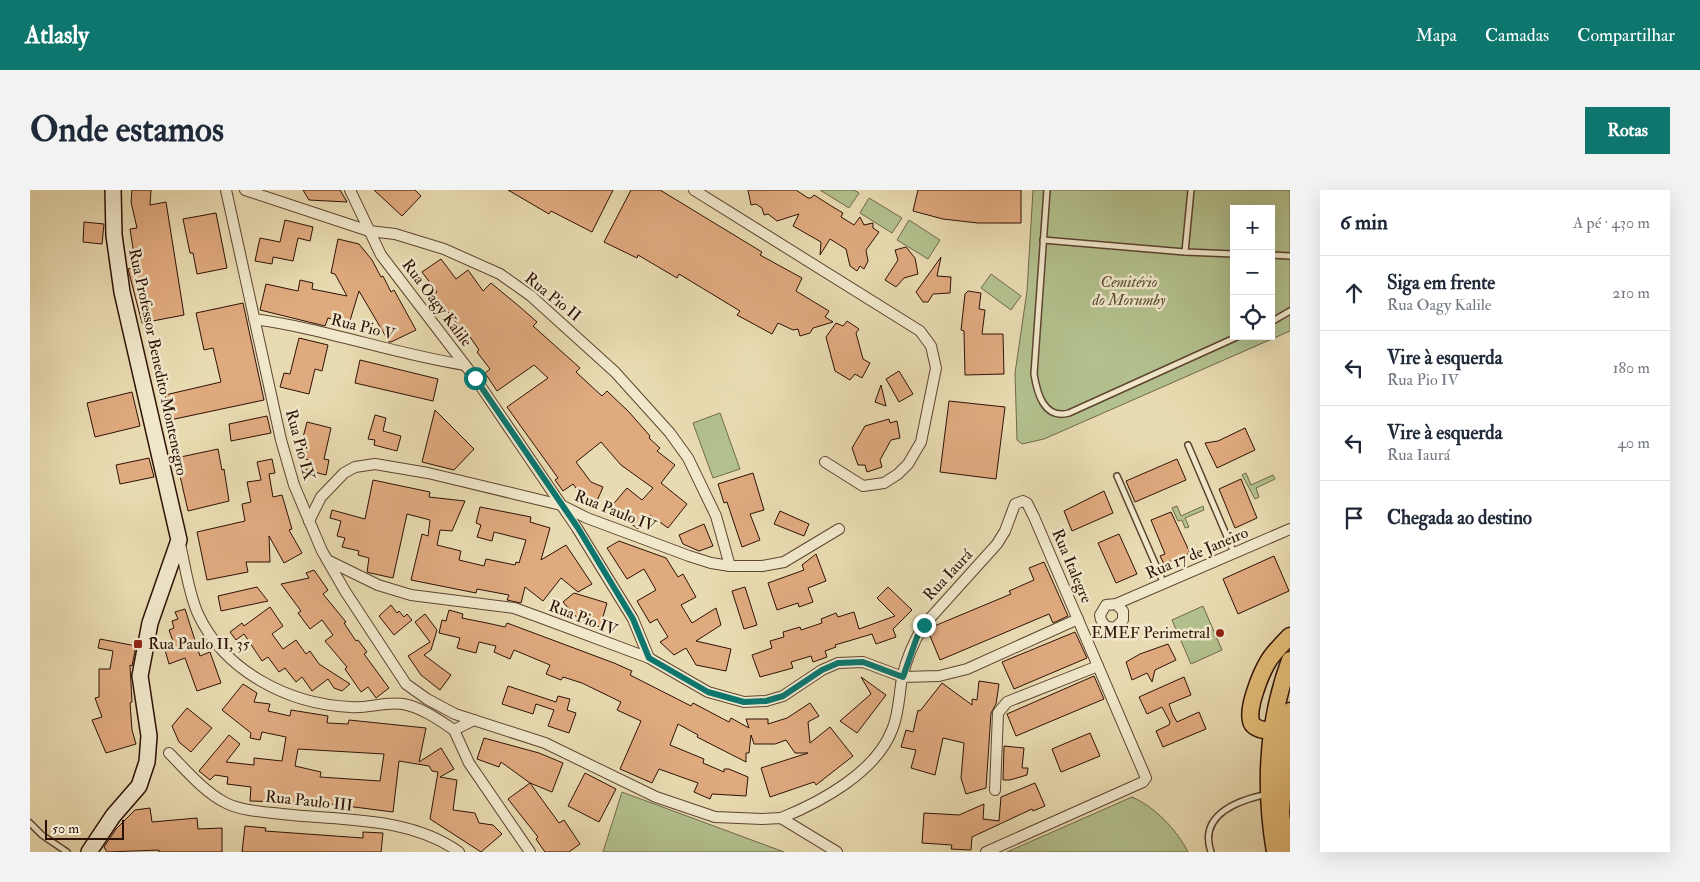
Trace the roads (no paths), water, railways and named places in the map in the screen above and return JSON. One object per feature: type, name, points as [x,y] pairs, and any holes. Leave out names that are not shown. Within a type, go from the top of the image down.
[{"type":"main road","points":[[1283,730],[1253,726],[1251,714],[1257,687],[1265,667],[1275,652],[1290,636]]},
{"type":"main road","points":[[1287,852],[1280,814],[1283,730],[1277,698],[1290,660]]},
{"type":"main road","points":[[1274,852],[1268,794],[1283,730],[1290,712]]},
{"type":"street","name":"Rua Professor Benedito Montenegro","points":[[113,190],[114,236],[122,292],[179,540]]},
{"type":"street","name":"Rua Pio IX","points":[[226,190],[281,440],[294,485],[327,560],[360,616],[406,684],[427,699],[455,714],[546,743],[656,797],[691,811],[715,817],[762,820],[781,818]]},
{"type":"street","name":"Rua Pio II","points":[[245,190],[369,231],[395,234],[418,240],[472,260],[500,274],[531,296],[590,347],[670,433],[688,458],[716,516],[730,566]]},
{"type":"street","name":"Rua Oagy Kalile","points":[[350,190],[382,255],[465,365],[578,528],[633,619],[649,658]]},
{"type":"street","points":[[694,190],[920,331],[931,346],[936,368],[934,382],[921,442],[908,464],[898,474],[884,483],[863,486],[824,462]]},
{"type":"street","name":"Rua Pio V","points":[[254,319],[290,324],[439,361],[465,365]]},
{"type":"street","name":"Rua Paulo IV","points":[[309,521],[321,497],[336,480],[344,473],[365,464],[390,465],[428,472],[561,505],[587,518],[689,556],[710,563],[730,566],[762,566],[784,562],[840,529]]},
{"type":"street","name":"Rua Italegre","points":[[986,852],[1143,782],[1146,778],[1146,774],[1034,517],[1027,503],[1023,501]]},
{"type":"street","name":"Rua Iaurá","points":[[781,818],[810,806],[853,778],[871,762],[892,732],[903,677],[917,637],[924,625],[997,544],[1006,530],[1015,504],[1023,501]]},
{"type":"street","name":"Rua 17 de Janeiro","points":[[1116,604],[1290,530]]},
{"type":"street","points":[[179,540],[198,613],[212,636],[232,659],[265,685],[311,703],[352,708],[402,704],[420,710],[454,730],[469,762],[530,852]]},
{"type":"street","points":[[89,852],[113,816],[139,786],[148,762],[148,736],[140,676],[150,623],[179,540]]},
{"type":"street","name":"Rua Pio IV","points":[[327,560],[378,585],[430,599],[514,608],[649,658],[708,692],[744,702],[766,701],[783,696],[822,670],[838,663],[863,662],[903,677]]},
{"type":"street","points":[[903,677],[939,676],[975,667],[1078,620]]},
{"type":"street","points":[[994,790],[998,713],[1001,707],[1007,702],[1098,666]]},
{"type":"street","points":[[402,704],[408,693],[406,684]]},
{"type":"street","points":[[454,730],[474,720]]},
{"type":"street","name":"Rua Paulo III","points":[[169,752],[197,781],[226,803],[261,812],[398,825],[421,831],[459,852]]},
{"type":"street","points":[[781,818],[837,852]]},
{"type":"lane","points":[[1047,190],[1034,374],[1038,397],[1045,408],[1061,414],[1069,413],[1230,340]]},
{"type":"lane","points":[[1185,252],[1191,190]]},
{"type":"lane","points":[[1043,240],[1230,254]]},
{"type":"lane","points":[[1275,255],[1290,256]]},
{"type":"lane","points":[[1275,320],[1290,311]]},
{"type":"lane","points":[[1188,445],[1234,554]]},
{"type":"lane","points":[[1117,476],[1164,584]]},
{"type":"lane","points":[[1211,852],[1208,840],[1210,827],[1227,808],[1240,800],[1268,794]]},
{"type":"lane","points":[[30,823],[42,835],[67,852]]},
{"type":"place","name":"EMEF Perimetral","points":[[1220,633]]},
{"type":"place","name":"Rua Paulo II, 35","points":[[138,644]]},
{"type":"park label","name":"Cemitério do Morumby","points":[[1129,291]]}]
